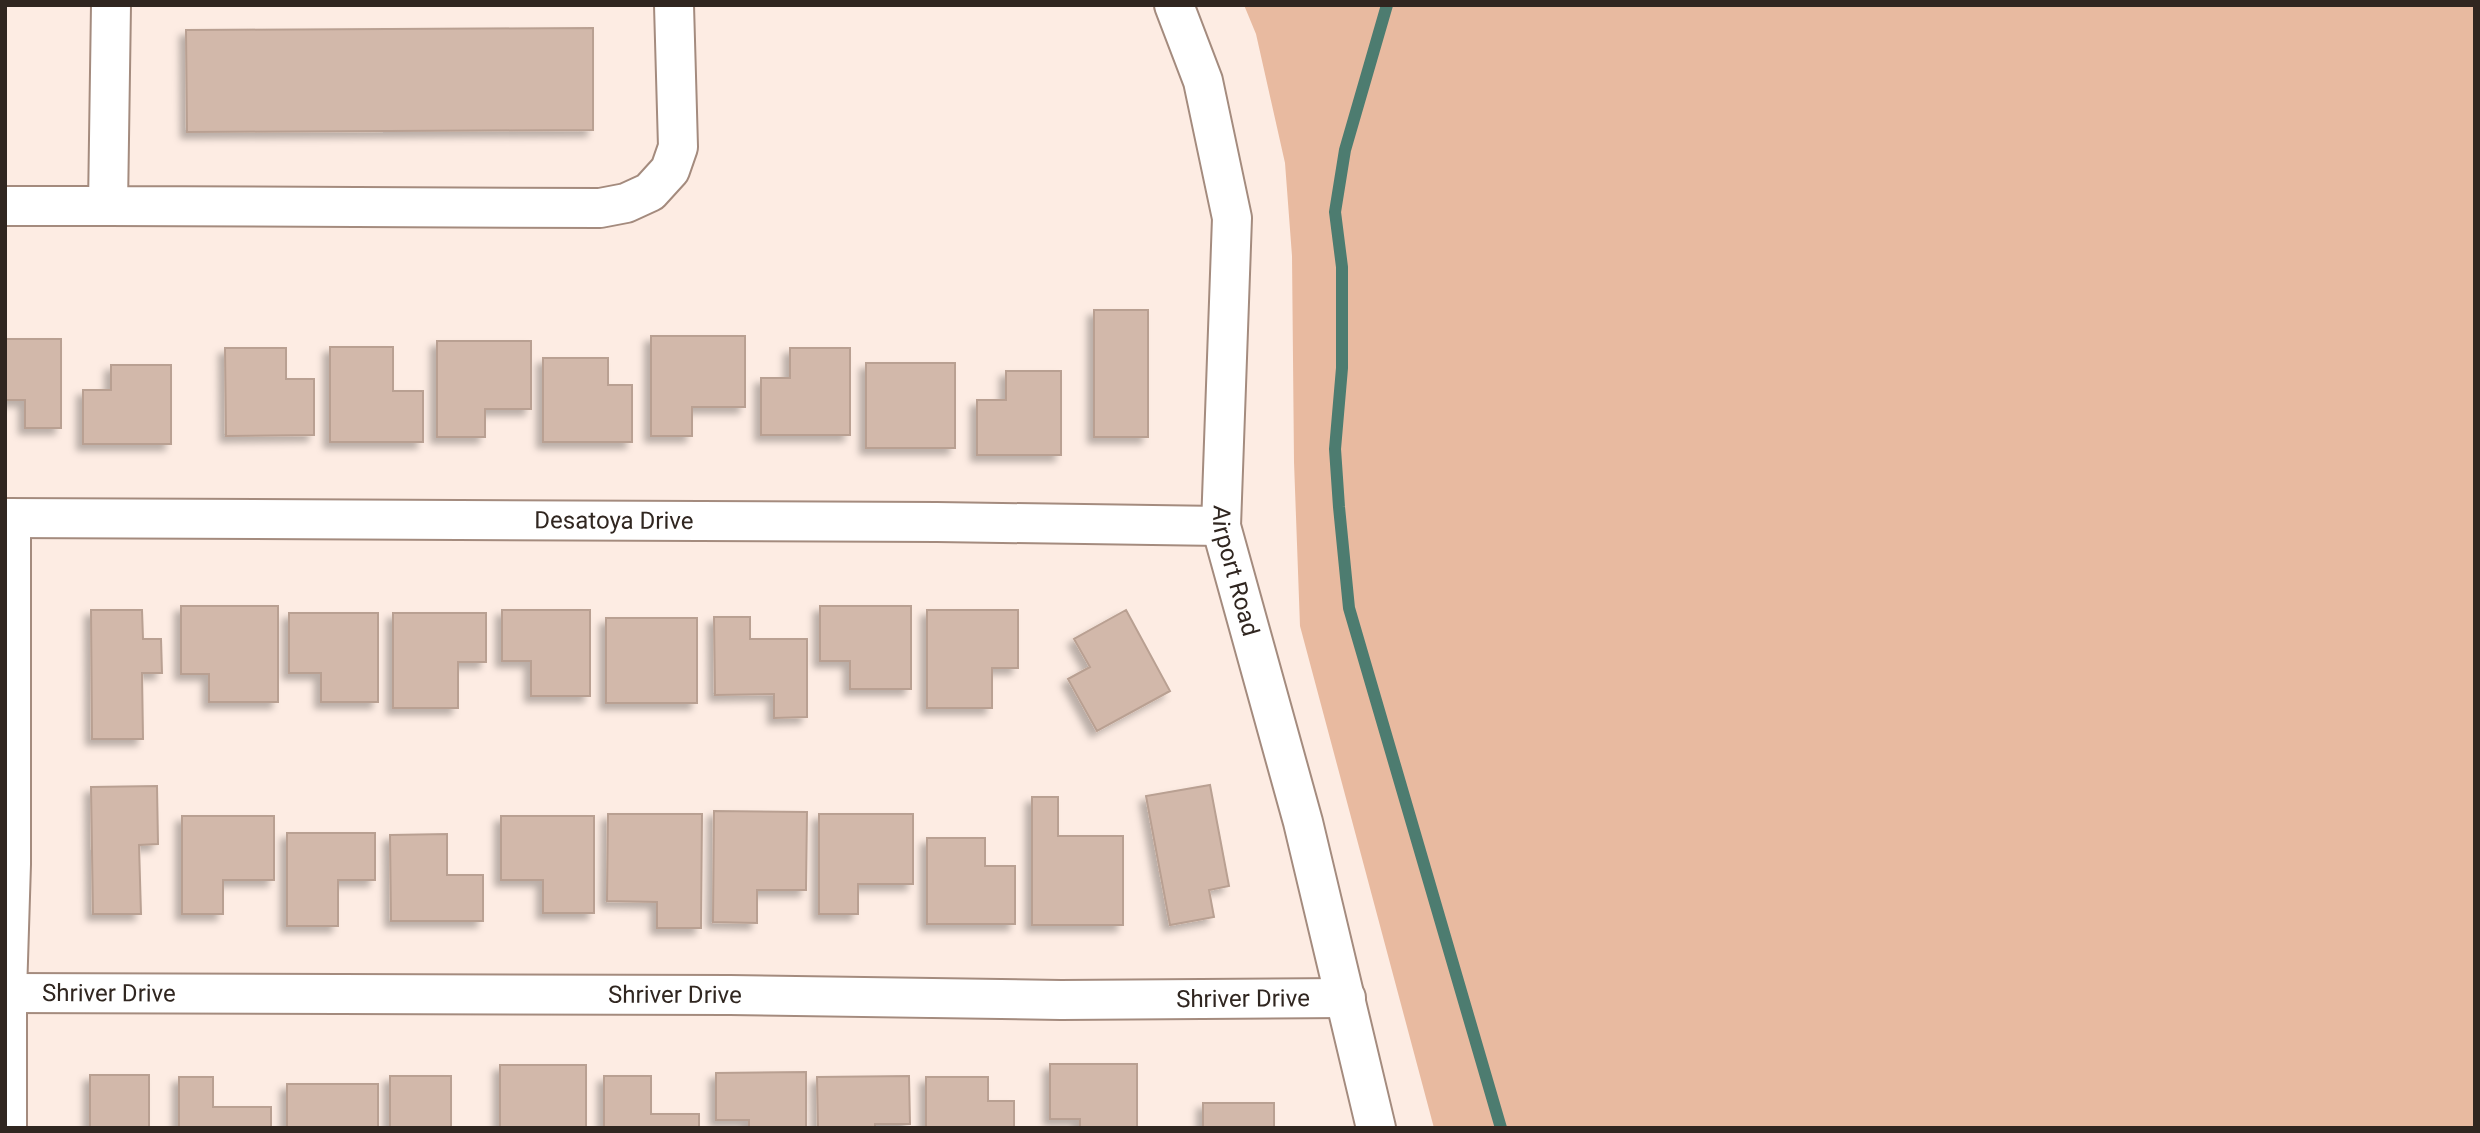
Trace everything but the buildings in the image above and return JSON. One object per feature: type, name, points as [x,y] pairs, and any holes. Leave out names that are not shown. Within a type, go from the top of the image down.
[{"type":"street","points":[[108,206],[111,5]]},
{"type":"street","points":[[5,206],[600,208],[626,203],[650,192],[670,170],[678,147],[674,5]]},
{"type":"street","name":"Airport Road","points":[[1174,5],[1203,82],[1232,218],[1221,526],[1303,822],[1376,1128]]},
{"type":"street","points":[[7,1128],[11,864],[8,518]]},
{"type":"street","name":"Desatoya Drive","points":[[8,518],[937,522],[1221,526]]},
{"type":"street","name":"Shriver Drive","points":[[7,993],[716,995],[1061,1000],[1346,998]]},
{"type":"shaded area","points":[[1244,5],[2475,5],[2475,1128],[1434,1128],[1300,626],[1294,462],[1292,256],[1285,163],[1256,34]]},
{"type":"waterway","points":[[1387,5],[1345,150],[1335,212],[1342,267],[1342,368],[1335,449],[1349,608],[1501,1128]]}]
